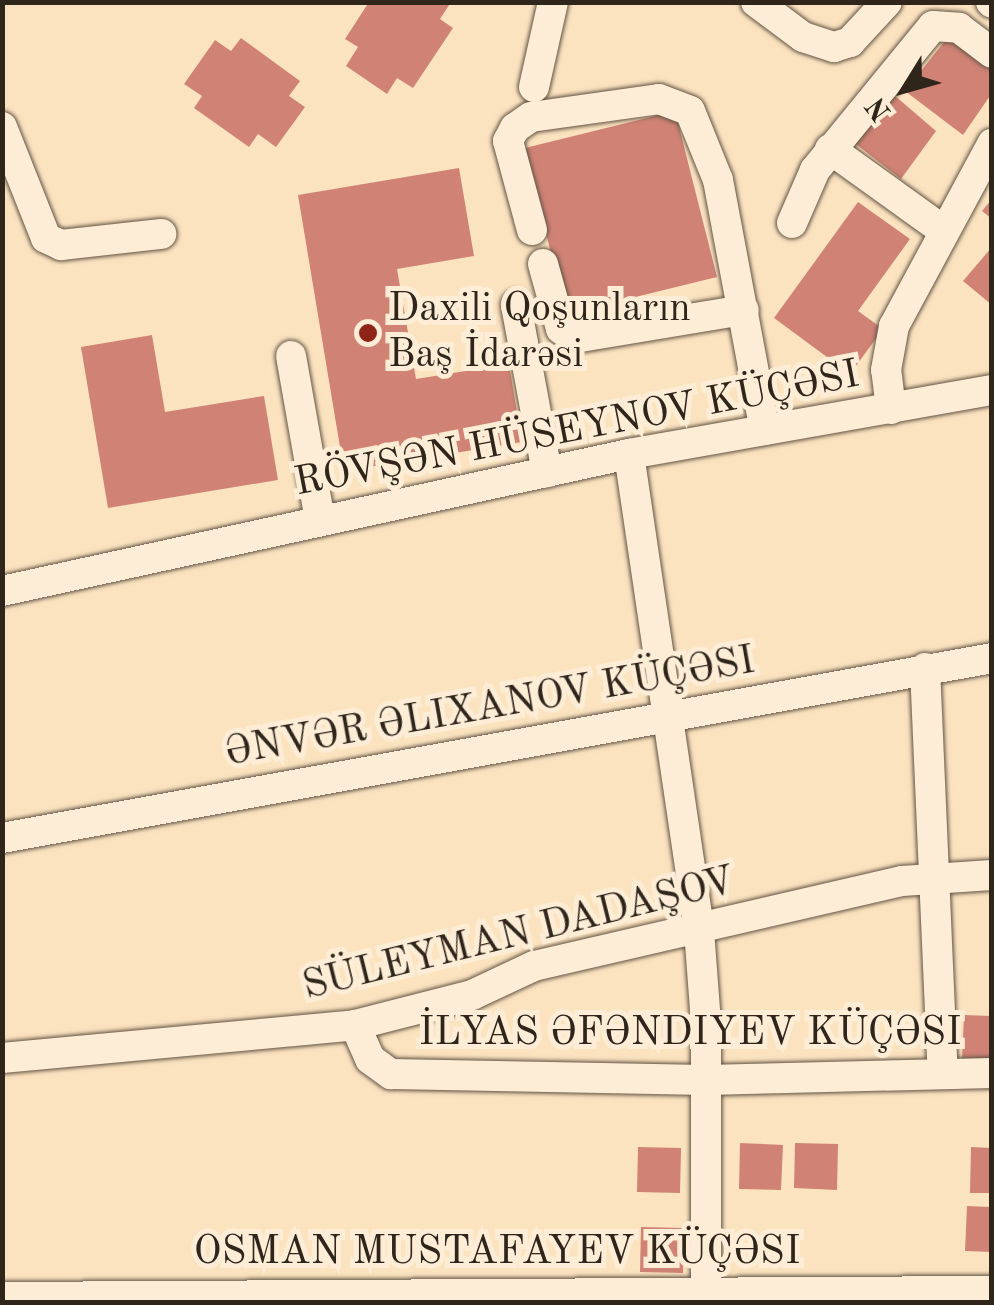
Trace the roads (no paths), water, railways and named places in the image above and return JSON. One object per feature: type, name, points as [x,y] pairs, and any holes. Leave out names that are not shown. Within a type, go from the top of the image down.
[{"type":"street","points":[[534,87],[553,2]]},
{"type":"street","points":[[756,2],[803,36],[834,47],[850,42],[887,2]]},
{"type":"street","points":[[792,223],[830,149],[933,26],[959,28],[992,53]]},
{"type":"street","points":[[532,230],[508,142],[515,128],[531,116],[677,100],[704,134],[744,310],[764,430]]},
{"type":"street","points":[[2,127],[46,238],[61,245],[161,234]]},
{"type":"street","points":[[891,409],[886,370],[894,326],[992,144]]},
{"type":"street","points":[[830,149],[944,231]]},
{"type":"street","points":[[542,264],[561,330],[574,338],[744,310]]},
{"type":"street","points":[[516,305],[547,472]]},
{"type":"street","points":[[291,356],[320,520]]},
{"type":"street","name":"RÖVŞƏN HÜSEYNOV KÜÇƏSI","points":[[2,590],[628,454],[992,390]]},
{"type":"street","points":[[628,454],[672,715],[699,930],[706,1080],[706,1296]]},
{"type":"street","name":"ƏNVƏR ƏLIXANOV KÜÇƏSI","points":[[2,838],[992,658]]},
{"type":"street","points":[[925,668],[942,1074]]},
{"type":"street","name":"SÜLEYMAN DADAŞOV","points":[[2,1058],[355,1025],[472,995],[534,966],[932,878],[992,875]]},
{"type":"street","name":"İLYAS ƏFƏNDIYEV KÜÇƏSI","points":[[355,1025],[370,1059],[391,1074],[706,1080],[992,1073]]},
{"type":"street","name":"OSMAN MUSTAFAYEV KÜÇƏSI","points":[[2,1297],[706,1296],[992,1291]]},
{"type":"place","name":"Daxili Qoşunların Baş İdarəsi","points":[[368,333]]}]
